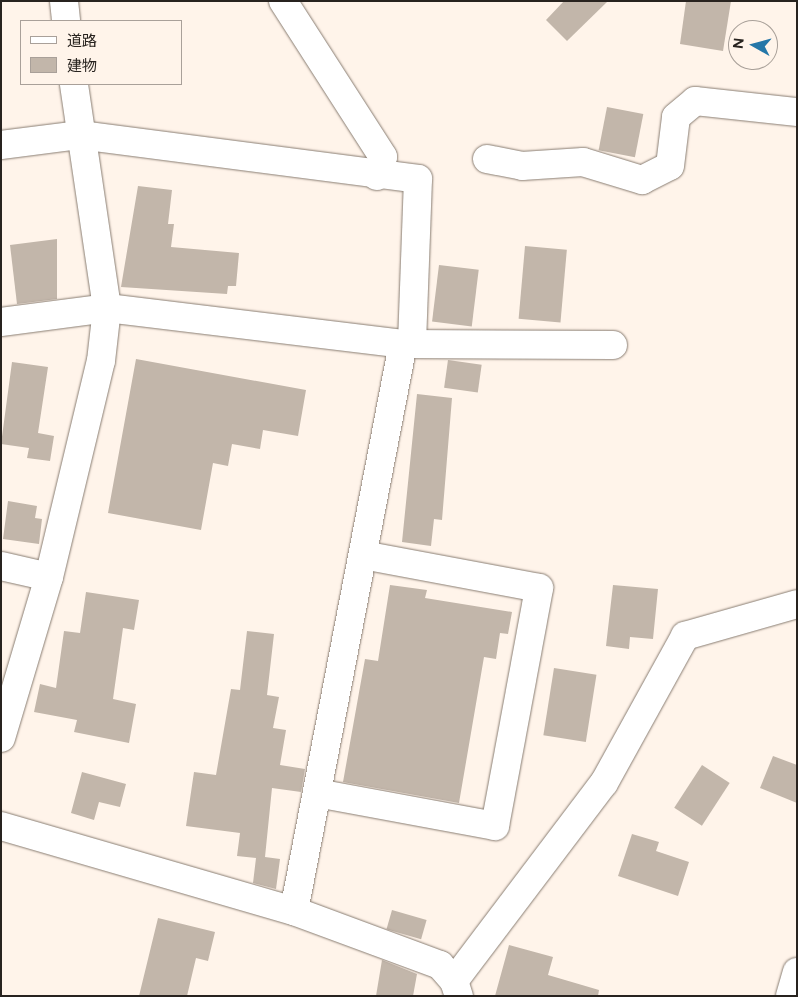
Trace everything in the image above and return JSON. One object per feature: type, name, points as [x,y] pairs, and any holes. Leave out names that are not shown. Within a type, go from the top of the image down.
[{"type":"street","points":[[64,1],[66,20]]},
{"type":"street","points":[[283,1],[383,157],[377,176]]},
{"type":"street","points":[[1,738],[49,577],[101,361],[107,308],[74,85]]},
{"type":"street","points":[[487,159],[522,166],[583,162],[642,180],[670,166],[676,117],[694,101],[797,112]]},
{"type":"street","points":[[1,145],[80,135],[418,180],[408,343],[362,555],[294,911]]},
{"type":"street","points":[[1,322],[107,308],[408,343],[613,346]]},
{"type":"street","points":[[317,793],[495,826],[539,588],[362,555]]},
{"type":"street","points":[[1,566],[49,577]]},
{"type":"street","points":[[1,826],[294,911],[440,965],[457,988],[604,783],[685,636],[797,604]]},
{"type":"street","points":[[790,996],[797,972]]},
{"type":"building","points":[[564,1],[608,1],[567,41],[546,20]]},
{"type":"building","points":[[686,1],[731,1],[723,51],[680,44]]},
{"type":"building","points":[[607,107],[643,114],[635,157],[599,150]]},
{"type":"building","points":[[138,186],[172,190],[168,224],[174,224],[171,247],[239,253],[236,286],[228,286],[227,294],[121,287]]},
{"type":"building","points":[[57,239],[57,299],[17,304],[10,245]]},
{"type":"building","points":[[525,246],[567,250],[560,322],[519,319]]},
{"type":"building","points":[[439,265],[479,270],[472,326],[432,322]]},
{"type":"building","points":[[136,359],[306,390],[298,436],[263,430],[260,449],[232,444],[228,466],[213,463],[201,530],[108,513]]},
{"type":"building","points":[[448,360],[482,365],[478,392],[444,388]]},
{"type":"building","points":[[12,362],[48,367],[38,433],[54,436],[50,461],[27,458],[29,448],[1,444]]},
{"type":"building","points":[[417,394],[452,398],[442,520],[434,519],[431,546],[402,542]]},
{"type":"building","points":[[8,501],[37,506],[35,518],[42,519],[39,544],[3,539]]},
{"type":"building","points":[[390,585],[427,590],[425,598],[512,612],[508,634],[500,633],[496,659],[484,657],[459,803],[343,782],[365,659],[378,661]]},
{"type":"building","points":[[613,585],[658,589],[653,639],[630,637],[629,649],[606,646]]},
{"type":"building","points":[[86,592],[139,600],[134,630],[123,628],[113,699],[136,704],[129,743],[74,732],[77,720],[34,712],[40,684],[56,688],[64,631],[80,633]]},
{"type":"building","points":[[247,631],[274,634],[267,695],[279,697],[273,728],[286,730],[280,765],[305,769],[301,792],[272,788],[265,857],[280,859],[276,889],[253,883],[256,858],[237,856],[240,833],[186,826],[194,772],[216,775],[231,689],[240,690]]},
{"type":"building","points":[[554,668],[596,675],[586,742],[543,735]]},
{"type":"building","points":[[773,756],[797,765],[797,803],[760,788]]},
{"type":"building","points":[[702,765],[730,783],[702,826],[674,808]]},
{"type":"building","points":[[82,772],[126,784],[120,807],[99,802],[94,820],[71,813]]},
{"type":"building","points":[[632,834],[659,842],[656,851],[689,862],[678,896],[618,876]]},
{"type":"building","points":[[392,910],[427,920],[421,939],[386,929]]},
{"type":"building","points":[[158,918],[215,932],[208,961],[196,958],[187,996],[139,996]]},
{"type":"building","points":[[509,945],[553,957],[548,975],[599,990],[598,996],[495,996]]},
{"type":"building","points":[[382,960],[417,974],[413,996],[376,996]]}]
